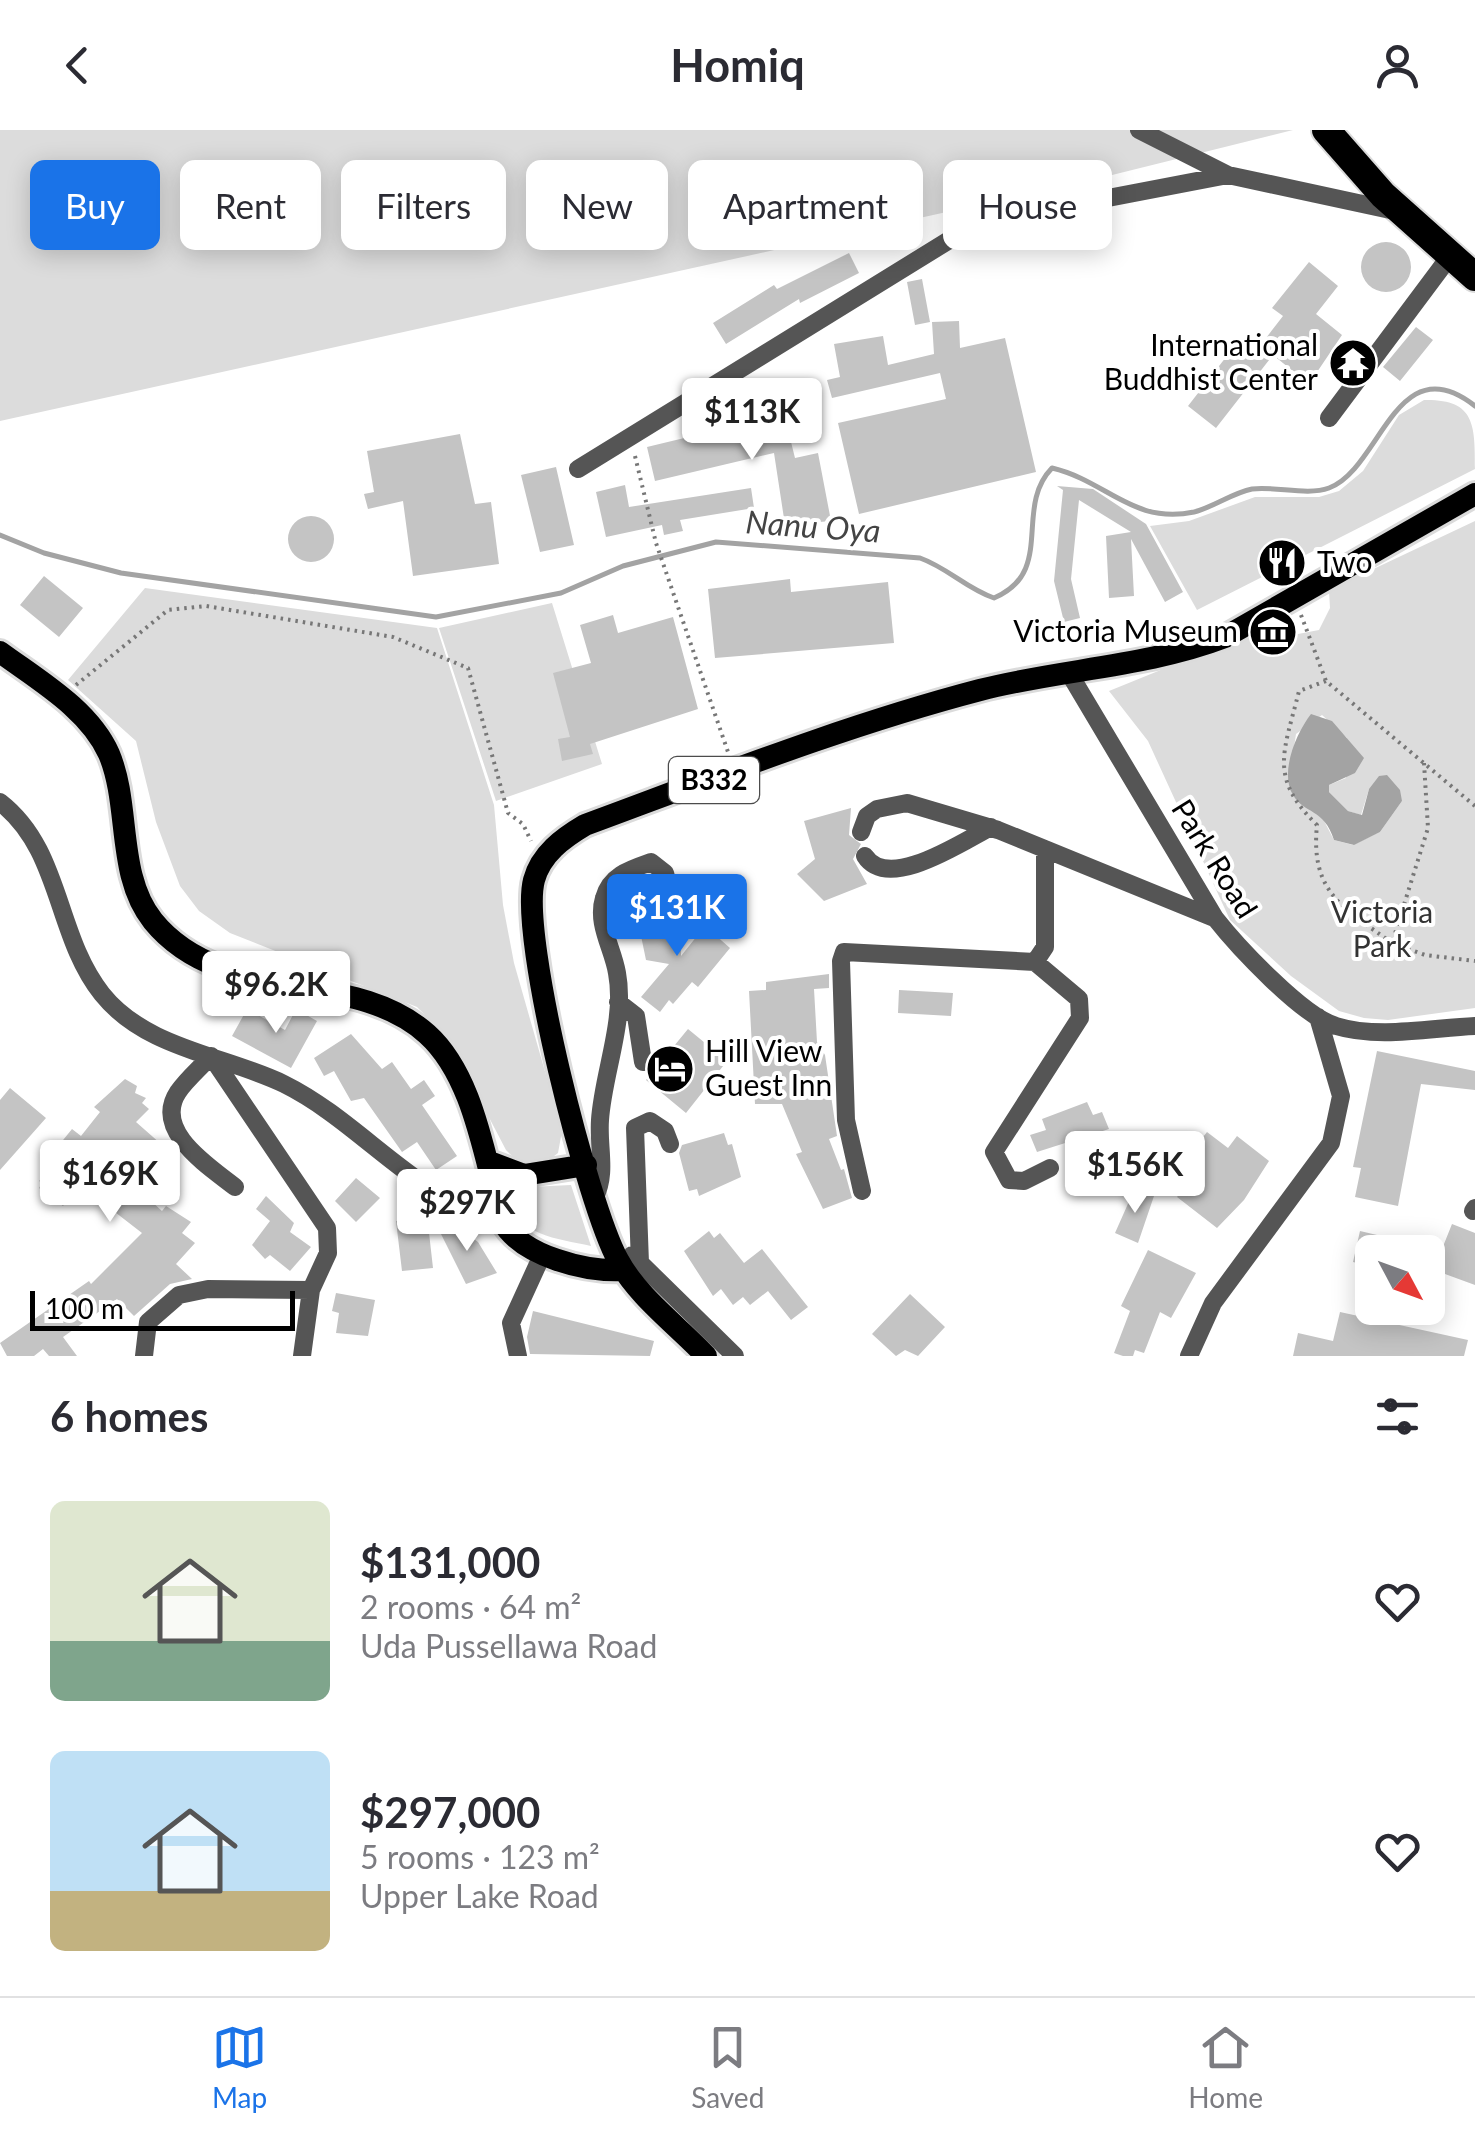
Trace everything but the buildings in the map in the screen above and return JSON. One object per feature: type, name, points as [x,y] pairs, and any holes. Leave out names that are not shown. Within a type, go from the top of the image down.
[{"type":"highway","points":[[1326,130],[1403,213],[1475,277]]},
{"type":"main road","name":"B332","points":[[541,863],[567,835],[585,825],[905,712],[983,690],[1206,644],[1294,599],[1475,494]]},
{"type":"main road","points":[[0,652],[90,724],[109,755],[119,784],[134,878],[150,917],[162,931],[214,965],[366,1003],[414,1023],[442,1049],[475,1119],[502,1222],[544,1253],[591,1270],[632,1267]]},
{"type":"main road","points":[[541,863],[531,901],[535,954],[604,1226],[632,1267],[706,1356]]},
{"type":"main road","points":[[486,1161],[524,1175],[586,1165]]},
{"type":"street","points":[[1139,130],[1228,176],[1403,213]]},
{"type":"street","points":[[578,469],[977,223],[1228,176]]},
{"type":"street","points":[[1329,418],[1450,256]]},
{"type":"street","name":"Park Road","points":[[1069,673],[1215,918],[1239,949],[1318,1017],[1334,1026],[1368,1032],[1475,1026]]},
{"type":"street","points":[[0,802],[35,836],[79,954],[102,994],[151,1033],[308,1097],[444,1198],[477,1215],[502,1222]]},
{"type":"street","points":[[860,832],[867,816],[877,809],[907,803],[991,827],[1215,918]]},
{"type":"street","points":[[865,856],[872,867],[882,870],[916,865],[991,827]]},
{"type":"street","points":[[1035,962],[1044,947],[1045,849]]},
{"type":"street","points":[[595,1196],[603,1180],[600,1121],[618,1002],[618,976],[602,922],[604,896],[621,872],[651,862],[665,873],[671,895]]},
{"type":"street","points":[[862,1191],[846,1120],[840,960],[844,952],[1035,962],[1079,998],[1080,1018],[994,1152],[1009,1180],[1024,1182],[1050,1168]]},
{"type":"street","points":[[618,1002],[636,1016],[644,1062]]},
{"type":"street","points":[[1189,1356],[1212,1304],[1331,1143],[1341,1096],[1318,1017]]},
{"type":"street","points":[[211,1056],[176,1094],[173,1124],[180,1138],[235,1187]]},
{"type":"street","points":[[211,1056],[327,1228],[328,1252],[310,1290],[302,1356]]},
{"type":"street","points":[[670,1144],[665,1131],[650,1120],[634,1128],[632,1267],[734,1356]]},
{"type":"street","points":[[518,1356],[511,1323],[544,1253]]},
{"type":"street","points":[[144,1356],[148,1322],[179,1295],[208,1289],[310,1290]]},
{"type":"path","points":[[630,437],[656,543],[735,772]]},
{"type":"path","points":[[1294,599],[1326,680],[1475,806]]},
{"type":"path","points":[[61,698],[168,610],[206,606],[393,637],[468,668],[508,813],[523,824],[541,863]]},
{"type":"path","points":[[1326,680],[1298,691],[1283,781],[1296,804],[1317,825],[1319,871],[1330,898],[1392,943],[1424,955],[1475,961]]},
{"type":"path","points":[[1392,943],[1428,828],[1424,762]]},
{"type":"green space","points":[[0,130],[1293,130],[1112,175],[1112,160],[943,160],[943,213],[923,217],[923,160],[688,160],[688,250],[774,250],[0,421]]},
{"type":"green space","points":[[1424,400],[1453,404],[1469,417],[1475,469],[1197,610],[1150,526],[1189,521],[1255,497],[1319,497],[1339,491],[1363,471],[1399,415]]},
{"type":"green space","name":"Victoria Park","points":[[1475,521],[1475,1008],[1388,1020],[1364,1018],[1339,1011],[1291,976],[1230,920],[1148,741],[1109,691],[1284,620],[1298,634],[1319,630],[1330,608],[1329,590]],"holes":[[[1322,715],[1347,738],[1346,778],[1329,785],[1329,792],[1348,811],[1361,815],[1369,789],[1402,801],[1380,832],[1353,845],[1334,840],[1322,817],[1289,780],[1296,734]]]},
{"type":"green space","points":[[145,588],[437,628],[494,805],[503,905],[514,963],[562,1131],[558,1153],[541,1166],[521,1165],[506,1150],[447,1037],[417,1007],[230,933],[199,911],[180,886],[156,822],[136,741],[68,680]]},
{"type":"green space","points":[[552,603],[602,764],[496,801],[439,628]]},
{"type":"green space","points":[[571,1185],[591,1246],[549,1237],[525,1225],[516,1216],[506,1188]]},
{"type":"shaded area","points":[[1311,714],[1332,721],[1364,758],[1355,773],[1329,785],[1329,792],[1348,811],[1362,815],[1369,789],[1379,776],[1387,775],[1400,790],[1402,801],[1380,832],[1354,845],[1334,840],[1325,822],[1298,801],[1289,786],[1291,753]]},
{"type":"waterway","name":"Nanu Oya","points":[[0,535],[44,553],[121,573],[436,617],[561,593],[623,566],[716,542],[920,558],[994,598],[1013,587],[1024,572],[1035,502],[1052,468],[1137,507],[1173,514],[1194,512],[1252,489],[1329,488],[1347,476],[1408,400],[1426,390],[1448,391],[1475,406]]},
{"type":"place","name":"International Buddhist Center","points":[[1353,363]]},
{"type":"place","name":"Two","points":[[1282,563]]},
{"type":"place","name":"Victoria Museum","points":[[1273,632]]},
{"type":"place","name":"Hill View Guest Inn","points":[[670,1069]]}]
